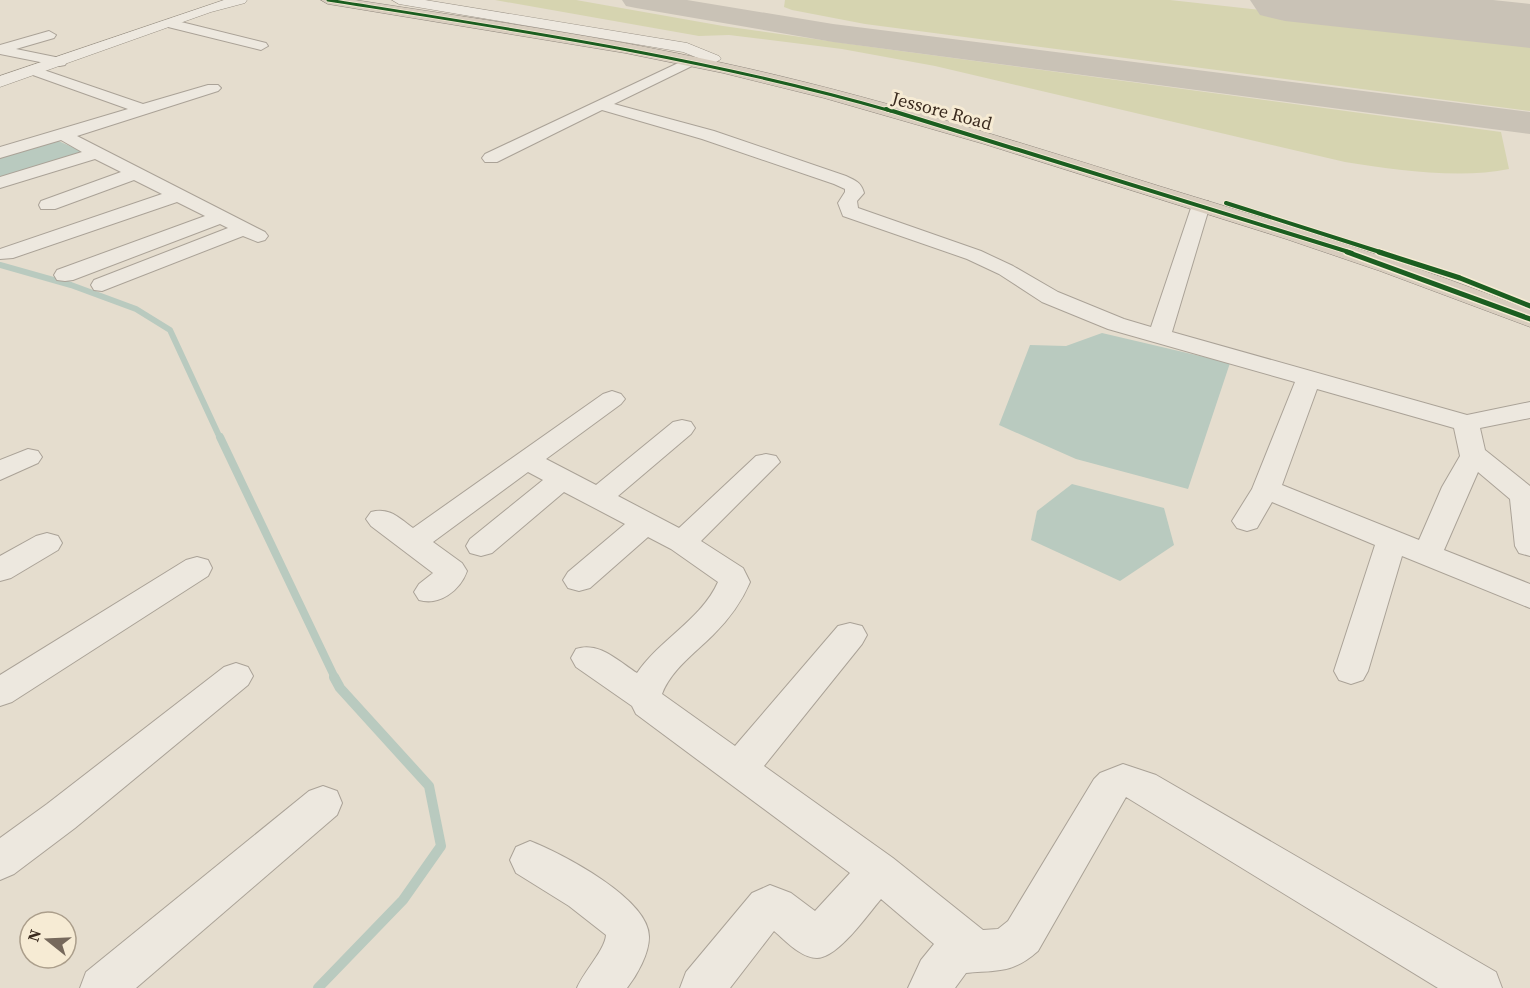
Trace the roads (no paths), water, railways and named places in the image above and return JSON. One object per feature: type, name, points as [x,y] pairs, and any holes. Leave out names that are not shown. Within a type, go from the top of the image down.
[{"type":"highway","name":"Jessore Road","points":[[328,0],[618,46],[774,81],[995,141],[1201,205],[1413,274],[1530,319]]},
{"type":"highway","points":[[370,0],[613,39],[713,58],[834,87],[1088,160],[1407,260],[1530,306]]},
{"type":"street","points":[[0,82],[207,9],[240,0]]},
{"type":"street","points":[[399,0],[687,48],[713,58]]},
{"type":"street","points":[[169,23],[261,46]]},
{"type":"street","points":[[0,50],[49,35]]},
{"type":"street","points":[[0,50],[62,62]]},
{"type":"street","points":[[491,158],[691,61]]},
{"type":"street","points":[[35,71],[137,107],[138,111]]},
{"type":"street","points":[[0,153],[213,88]]},
{"type":"street","points":[[600,105],[708,135],[840,180],[853,186],[855,193],[846,204],[849,212],[974,255],[1082,312],[1466,423],[1530,410]]},
{"type":"street","points":[[75,130],[67,135],[69,139],[251,232],[102,285]]},
{"type":"street","points":[[0,183],[97,153]]},
{"type":"street","points":[[48,205],[136,174]]},
{"type":"street","points":[[6,254],[178,195]]},
{"type":"street","points":[[1159,336],[1201,205]]},
{"type":"street","points":[[65,275],[221,217]]},
{"type":"street","points":[[1247,521],[1266,489],[1309,378]]},
{"type":"street","points":[[413,542],[612,399]]},
{"type":"street","points":[[1466,423],[1474,456],[1514,485],[1524,496],[1530,545]]},
{"type":"street","points":[[599,497],[682,428]]},
{"type":"street","points":[[1427,555],[1456,487],[1474,456]]},
{"type":"street","points":[[0,471],[28,457]]},
{"type":"street","points":[[528,461],[682,542],[732,576],[734,582],[726,600],[655,673],[645,687],[644,696]]},
{"type":"street","points":[[682,542],[766,462]]},
{"type":"street","points":[[481,546],[562,479]]},
{"type":"street","points":[[1266,489],[1530,597]]},
{"type":"street","points":[[381,519],[451,571],[449,577],[430,592]]},
{"type":"street","points":[[579,580],[645,523]]},
{"type":"street","points":[[1351,671],[1390,541]]},
{"type":"street","points":[[0,570],[47,543]]},
{"type":"street","points":[[0,692],[197,568]]},
{"type":"street","points":[[738,770],[850,635]]},
{"type":"street","points":[[588,658],[644,696],[658,711],[879,871],[976,952]]},
{"type":"street","points":[[0,861],[61,816],[236,676]]},
{"type":"street","points":[[930,988],[952,957],[961,953],[1002,951],[1013,946],[1023,936],[1108,791],[1119,781],[1127,780],[1153,793],[1480,988]]},
{"type":"street","points":[[102,988],[323,803]]},
{"type":"street","points":[[530,860],[615,914],[627,929],[627,943],[614,968],[599,988]]},
{"type":"street","points":[[702,988],[770,905],[776,907],[815,937],[820,937],[879,871]]},
{"type":"waterway","points":[[0,265],[71,285],[136,309],[170,330],[220,438]]},
{"type":"waterway","points":[[220,437],[335,678]]},
{"type":"waterway","points":[[318,988],[403,900],[441,846],[429,786],[340,688],[334,677]]}]
